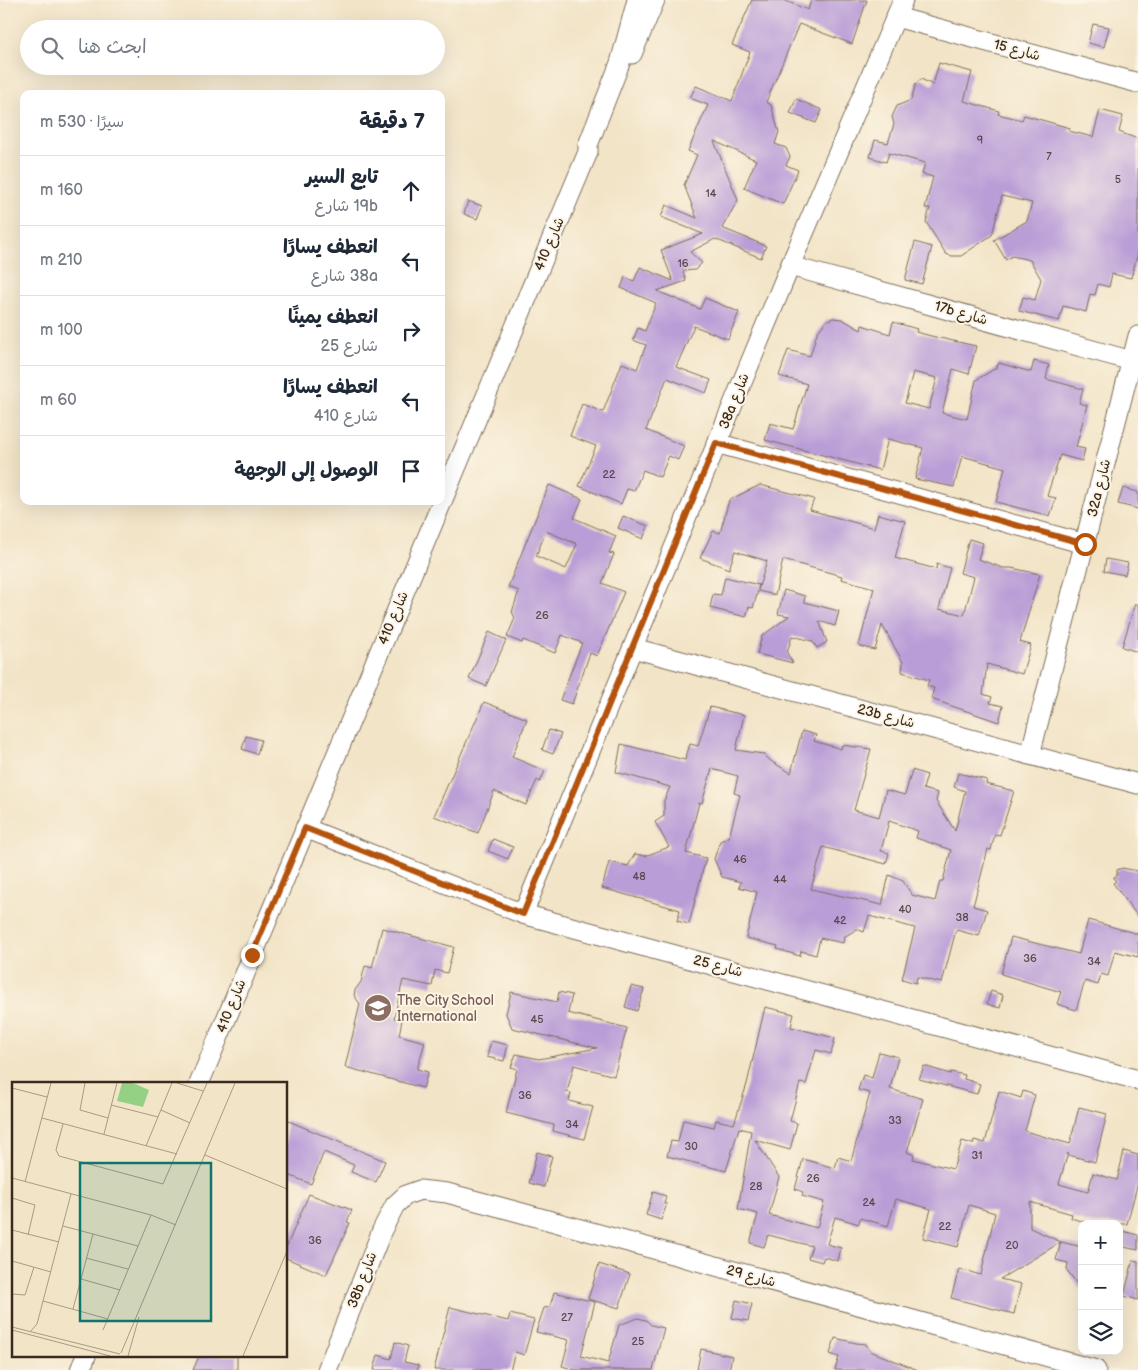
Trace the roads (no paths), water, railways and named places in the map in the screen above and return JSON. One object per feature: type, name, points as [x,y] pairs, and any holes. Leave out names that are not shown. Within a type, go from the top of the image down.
[{"type":"street","name":"شارع 410","points":[[445,494],[588,152],[588,145],[620,63],[637,0]]},
{"type":"street","name":"شارع 410","points":[[588,152],[592,149],[656,0]]},
{"type":"street","name":"38a شارع","points":[[523,914],[716,443],[903,0]]},
{"type":"street","name":"شارع 15","points":[[896,18],[1138,84]]},
{"type":"street","name":"17b شارع","points":[[790,266],[1132,361]]},
{"type":"street","name":"32a شارع","points":[[1030,755],[1138,336]]},
{"type":"street","points":[[716,443],[1085,544]]},
{"type":"street","name":"شارع 410","points":[[200,1082],[440,505]]},
{"type":"street","name":"23b شارع","points":[[633,648],[1138,784]]},
{"type":"street","name":"شارع 25","points":[[305,828],[523,914],[1138,1080]]},
{"type":"street","name":"شارع 29","points":[[406,1195],[420,1190],[447,1194],[1096,1370]]},
{"type":"street","name":"38b شارع","points":[[327,1370],[382,1230],[396,1205],[406,1195]]},
{"type":"street","points":[[80,1370],[85,1358]]},
{"type":"place","name":"The City School International","points":[[378,1008]]}]
